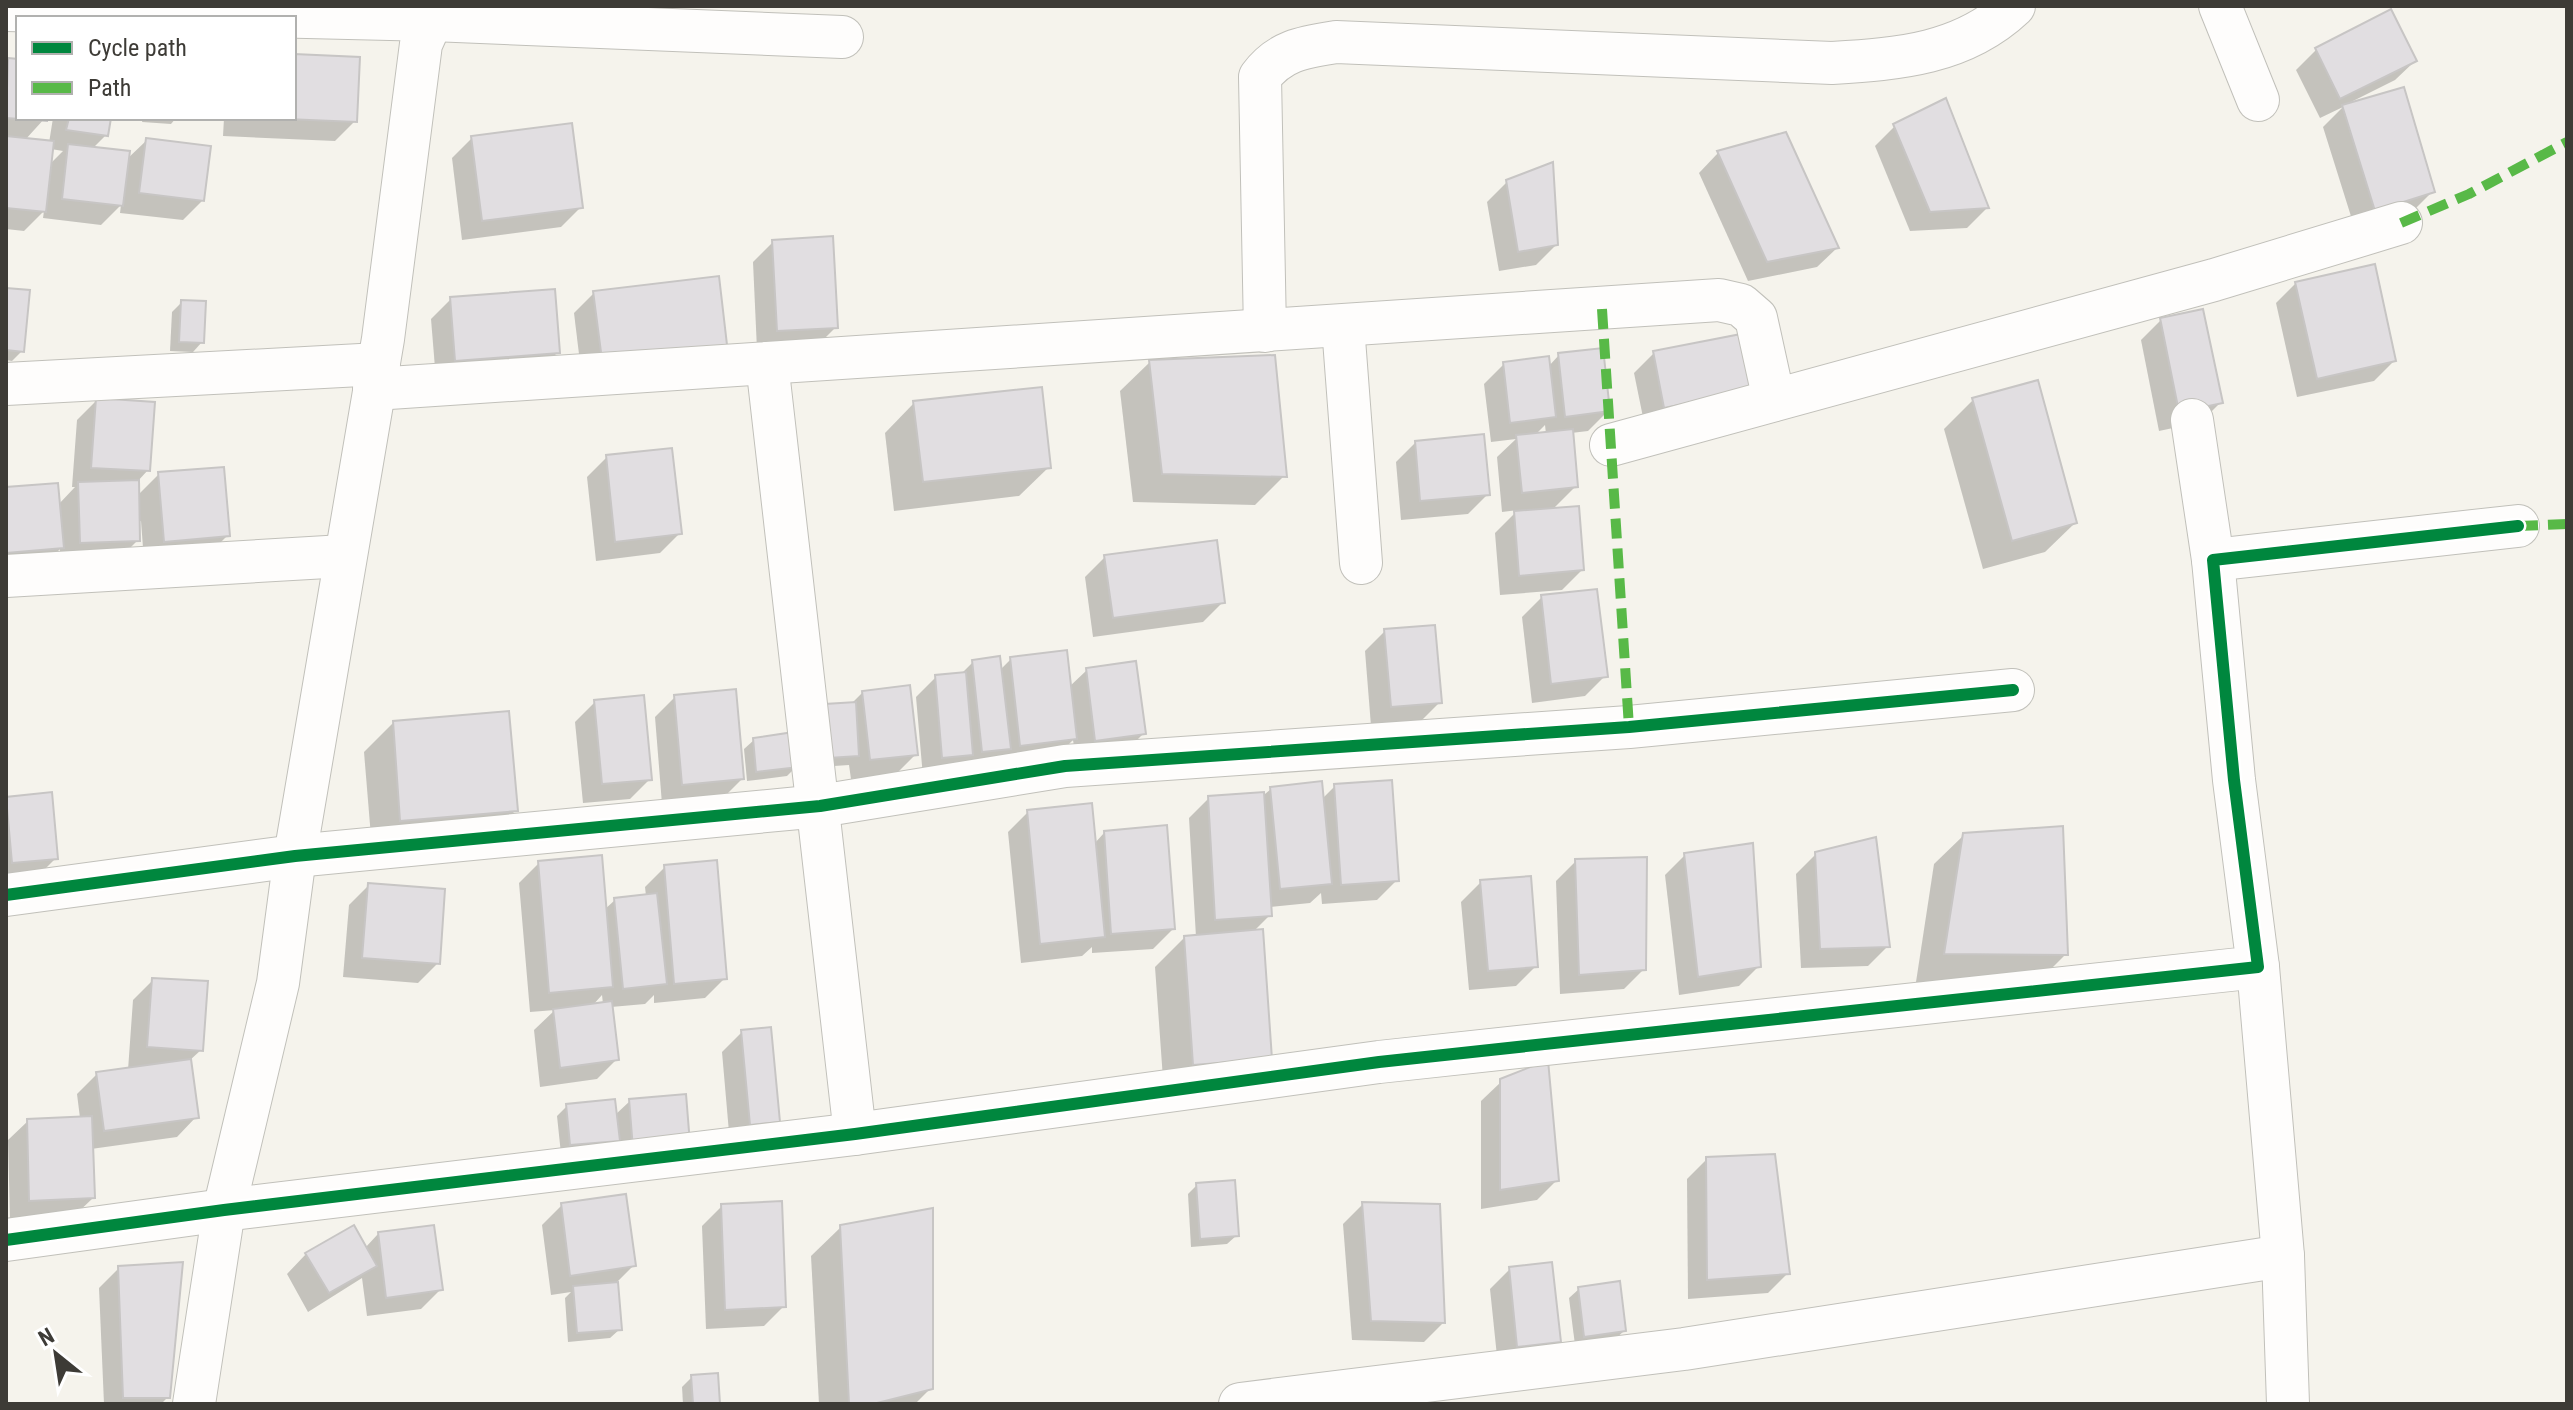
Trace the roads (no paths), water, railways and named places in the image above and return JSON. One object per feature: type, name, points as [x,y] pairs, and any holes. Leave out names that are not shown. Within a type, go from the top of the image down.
[{"type":"street","points":[[2220,6],[2258,100]]},
{"type":"street","points":[[6,10],[435,13],[842,37]]},
{"type":"street","points":[[1265,331],[1260,77],[1272,60],[1297,48],[1336,42],[1832,63],[1905,59],[1953,44],[2004,10]]},
{"type":"street","points":[[194,1404],[224,1210],[278,983],[295,856],[376,377],[421,44],[435,13]]},
{"type":"street","points":[[1611,445],[2214,280],[2401,223]]},
{"type":"street","points":[[6,384],[376,377],[767,363],[1719,300],[1741,305],[1756,318],[1774,400]]},
{"type":"street","points":[[1343,326],[1361,563]]},
{"type":"street","points":[[767,363],[820,806],[855,1134]]},
{"type":"street","points":[[2192,420],[2213,560],[2234,780],[2258,967],[2283,1256],[2288,1404]]},
{"type":"street","points":[[2213,560],[2518,526]]},
{"type":"street","points":[[6,576],[344,556]]},
{"type":"street","points":[[6,895],[295,856],[820,806],[1065,766],[1629,727],[2013,690]]},
{"type":"street","points":[[6,1240],[224,1210],[855,1134],[1379,1062],[2258,967]]},
{"type":"street","points":[[1240,1404],[1684,1349],[2283,1256]]}]
